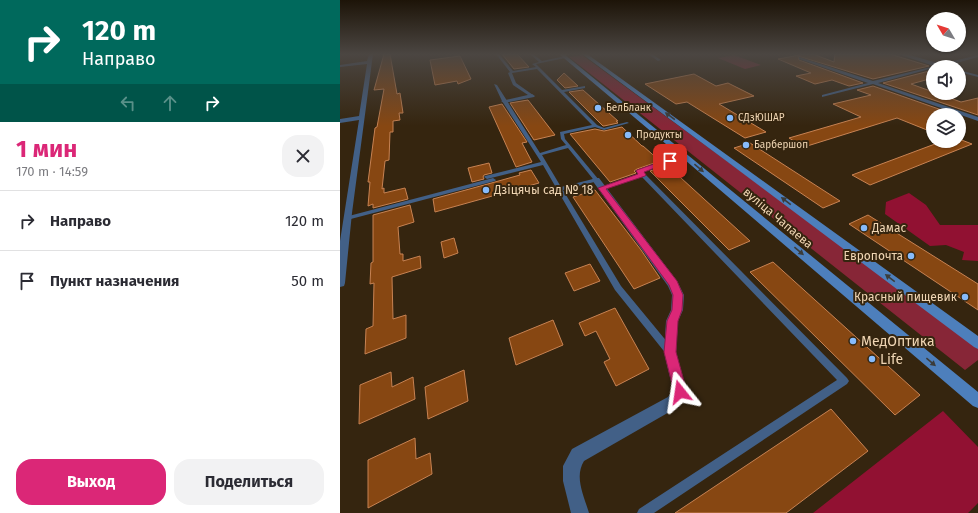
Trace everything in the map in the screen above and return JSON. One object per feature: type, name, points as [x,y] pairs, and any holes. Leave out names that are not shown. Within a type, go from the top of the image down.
[{"type":"main road","name":"вуліца Чапаева","points":[[592,78],[978,401]]},
{"type":"main road","name":"вуліца Чапаева","points":[[617,78],[978,343]]},
{"type":"street","points":[[340,283],[344,219],[363,117],[368,78]]},
{"type":"street","points":[[858,78],[978,120]]},
{"type":"street","points":[[824,96],[892,78]]},
{"type":"street","points":[[504,101],[532,96]]},
{"type":"street","points":[[340,121],[363,117]]},
{"type":"street","points":[[580,513],[571,481],[572,466],[578,455],[672,402],[680,392],[670,352],[672,321],[677,310],[678,295],[673,284],[599,184]]},
{"type":"lane","points":[[512,78],[514,84],[532,96]]},
{"type":"lane","points":[[548,78],[595,126],[604,129],[627,123]]},
{"type":"lane","points":[[495,84],[618,288],[670,352]]},
{"type":"lane","points":[[561,91],[584,87]]},
{"type":"lane","points":[[595,126],[562,133],[563,139],[599,184]]},
{"type":"lane","points":[[538,154],[569,146]]},
{"type":"lane","points":[[643,513],[844,380],[639,171],[670,161]]},
{"type":"lane","points":[[463,184],[544,163]]},
{"type":"lane","points":[[559,189],[599,184],[642,175]]},
{"type":"lane","points":[[344,219],[493,180]]},
{"type":"shaded area","points":[[595,78],[613,78],[978,345],[978,360],[965,370]]},
{"type":"shaded area","points":[[909,193],[926,205],[940,225],[978,225],[978,261],[962,260],[964,252],[946,245],[930,246],[885,214],[886,202]]},
{"type":"shaded area","points":[[943,411],[978,447],[978,503],[968,513],[813,513]]},
{"type":"building","points":[[377,78],[394,78],[397,94],[400,93],[403,113],[399,113],[400,120],[393,121],[393,132],[390,132],[389,160],[385,161],[382,189],[384,188],[384,193],[405,188],[408,199],[373,208],[373,204],[368,206],[370,182],[368,182],[375,128],[377,127],[384,89],[374,90]]},
{"type":"building","points":[[434,78],[471,79],[458,84],[457,81],[435,85]]},
{"type":"building","points":[[559,78],[569,78],[578,86],[565,88],[557,80]]},
{"type":"building","points":[[675,78],[701,78],[716,86],[728,83],[754,96],[719,104],[766,132],[745,138],[687,102],[676,104],[645,84]]},
{"type":"building","points":[[801,78],[849,78],[863,83],[849,86],[832,80],[815,84]]},
{"type":"building","points":[[902,78],[926,78],[926,80],[911,84],[926,89],[926,97],[883,83]]},
{"type":"building","points":[[873,86],[936,108],[926,108],[926,130],[897,118],[804,147],[789,138],[861,117],[833,104],[871,95],[857,90]]},
{"type":"building","points":[[583,90],[618,121],[616,121],[618,123],[603,126],[569,92]]},
{"type":"building","points":[[978,98],[978,115],[966,111],[966,108],[957,108],[933,100],[955,100],[961,102]]},
{"type":"building","points":[[528,100],[555,135],[534,140],[510,103]]},
{"type":"building","points":[[502,104],[527,142],[522,143],[532,162],[516,167],[489,107]]},
{"type":"building","points":[[622,127],[660,161],[637,169],[634,171],[636,173],[610,182],[570,134],[595,129],[604,131]]},
{"type":"building","points":[[966,142],[972,144],[966,146]]},
{"type":"building","points":[[750,143],[840,201],[823,208],[734,148]]},
{"type":"building","points":[[926,147],[962,148],[870,185],[852,175]]},
{"type":"building","points":[[489,163],[492,173],[484,175],[484,179],[472,182],[468,168]]},
{"type":"building","points":[[665,166],[667,168],[669,167],[750,241],[729,250],[650,171]]},
{"type":"building","name":"Дзіцячы сад № 18","points":[[531,170],[539,183],[435,212],[433,199],[520,175],[519,173]]},
{"type":"building","points":[[595,190],[641,250],[660,278],[634,289],[573,197]]},
{"type":"building","points":[[410,205],[414,222],[398,227],[400,254],[403,254],[403,261],[420,256],[421,268],[392,277],[393,319],[406,315],[406,338],[365,354],[366,329],[373,326],[374,283],[370,284],[371,263],[373,262],[373,215]]},
{"type":"building","points":[[868,215],[978,284],[978,310],[849,224]]},
{"type":"building","points":[[454,238],[458,253],[444,258],[441,242]]},
{"type":"building","points":[[773,262],[920,395],[895,415],[750,272]]},
{"type":"building","points":[[590,264],[600,281],[574,291],[565,273]]},
{"type":"building","points":[[615,308],[649,369],[616,386],[604,362],[610,359],[596,331],[585,336],[579,323]]},
{"type":"building","points":[[553,320],[563,345],[516,365],[509,338]]},
{"type":"building","points":[[464,370],[468,401],[428,419],[425,387]]},
{"type":"building","points":[[391,372],[392,387],[413,377],[415,399],[359,424],[360,385]]},
{"type":"building","points":[[831,409],[868,451],[786,513],[675,513]]},
{"type":"building","points":[[415,438],[416,459],[430,453],[432,474],[368,508],[368,460]]},
{"type":"place","name":"БелБланк","points":[[598,108]]},
{"type":"place","name":"СДзЮШАР","points":[[730,118]]},
{"type":"place","name":"Продукты","points":[[628,135]]},
{"type":"place","name":"Барбершоп","points":[[746,145]]},
{"type":"place","name":"Дзіцячы сад № 18","points":[[486,190]]},
{"type":"place","name":"Дамас","points":[[864,228]]},
{"type":"place","name":"Европочта","points":[[911,256]]},
{"type":"place","name":"Красный пищевик","points":[[965,297]]},
{"type":"place","name":"МедОптика","points":[[853,341]]},
{"type":"place","name":"Life","points":[[872,359]]},
{"type":"route","points":[[670,161],[639,171],[642,175],[602,188],[673,284],[678,295],[677,310],[672,321],[670,352],[680,392]]}]
